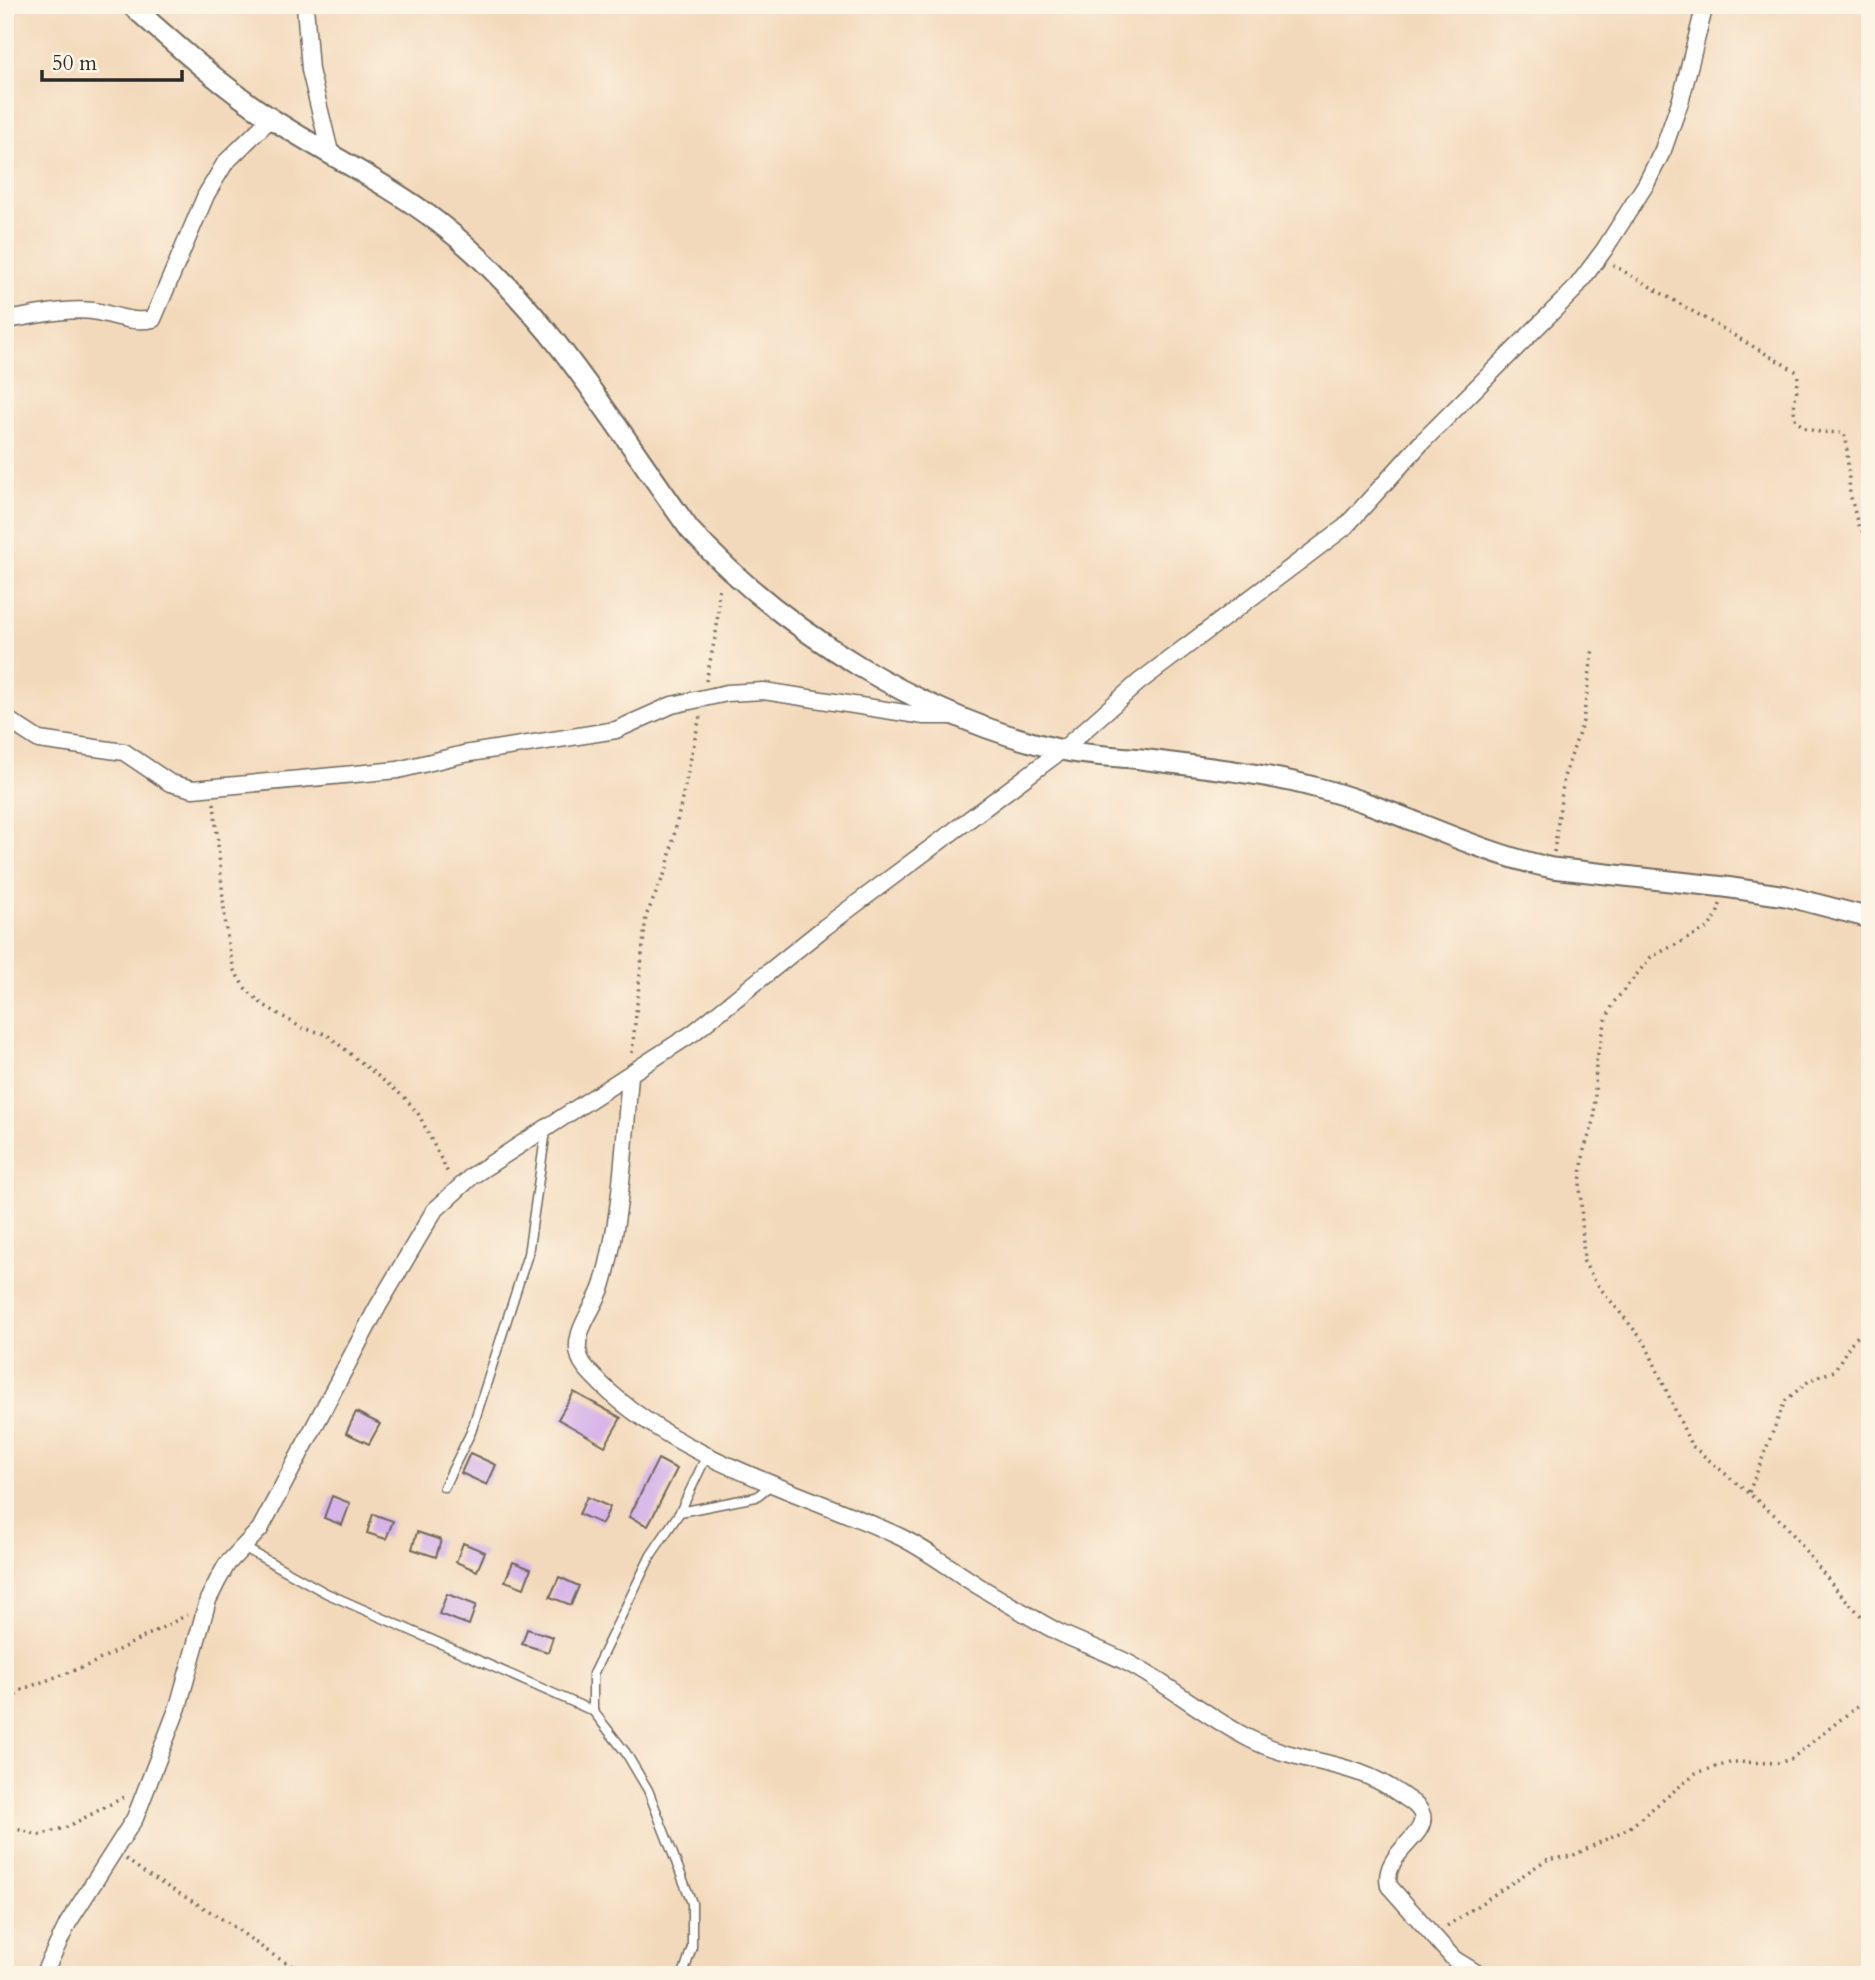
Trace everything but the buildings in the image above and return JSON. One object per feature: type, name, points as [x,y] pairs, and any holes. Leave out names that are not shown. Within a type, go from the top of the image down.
[{"type":"street","points":[[131,5],[182,50],[271,118],[330,152],[438,222],[523,299],[690,530],[719,562],[797,624],[845,657],[953,716],[1062,750],[1271,777],[1319,788],[1515,860],[1552,868],[1725,887],[1786,897],[1870,918]]},
{"type":"street","points":[[305,5],[310,70],[330,152]]},
{"type":"street","points":[[43,1975],[68,1923],[135,1818],[178,1707],[208,1600],[227,1564],[260,1529],[396,1275],[434,1211],[456,1189],[693,1033],[825,927],[1062,750],[1139,682],[1345,527],[1422,442],[1573,290],[1599,257],[1630,211],[1663,150],[1681,99],[1705,5]]},
{"type":"street","points":[[5,320],[43,313],[91,311],[144,320],[153,319],[206,195],[225,163],[271,118]]},
{"type":"street","points":[[5,718],[39,740],[124,752],[170,783],[183,788],[214,788],[398,770],[464,754],[616,730],[672,705],[704,697],[764,691],[924,716],[953,716]]},
{"type":"street","points":[[630,1076],[616,1212],[603,1285],[579,1338],[578,1349],[585,1368],[614,1395],[707,1455],[771,1485],[898,1535],[1057,1631],[1129,1663],[1250,1739],[1306,1759],[1356,1769],[1380,1779],[1416,1805],[1422,1814],[1422,1823],[1389,1864],[1389,1886],[1454,1959],[1480,1975]]},
{"type":"lane","points":[[444,1487],[471,1432],[528,1254],[546,1131]]},
{"type":"lane","points":[[593,1711],[593,1674],[651,1555],[680,1512],[707,1455]]},
{"type":"lane","points":[[680,1512],[756,1497],[771,1485]]},
{"type":"lane","points":[[243,1547],[326,1594],[593,1711],[626,1753],[648,1790],[692,1903],[692,1947],[683,1975]]},
{"type":"path","points":[[1599,257],[1797,372],[1793,398],[1796,421],[1807,429],[1843,433],[1846,437],[1850,494],[1858,525],[1870,542]]},
{"type":"path","points":[[630,1076],[646,916],[670,857],[704,697],[717,628],[719,562]]},
{"type":"path","points":[[1552,868],[1564,777],[1583,721],[1593,648]]},
{"type":"path","points":[[214,788],[227,939],[234,970],[244,987],[262,1004],[302,1028],[326,1034],[405,1098],[419,1115],[436,1154],[456,1189]]},
{"type":"path","points":[[1725,887],[1717,915],[1707,928],[1651,957],[1614,1002],[1606,1020],[1596,1062],[1594,1121],[1584,1150],[1580,1223],[1584,1262],[1602,1291],[1644,1343],[1691,1445],[1784,1523],[1833,1587],[1870,1625]]},
{"type":"path","points":[[1749,1492],[1785,1401],[1810,1380],[1833,1371],[1851,1343],[1870,1324]]},
{"type":"path","points":[[5,1704],[23,1689],[89,1665],[166,1628],[208,1600]]},
{"type":"path","points":[[1432,1933],[1472,1912],[1546,1860],[1572,1856],[1629,1828],[1696,1773],[1733,1762],[1752,1764],[1791,1759],[1870,1696]]},
{"type":"path","points":[[5,1826],[39,1835],[67,1827],[112,1805],[149,1782]]},
{"type":"path","points":[[113,1850],[265,1950],[296,1969],[314,1975]]}]
